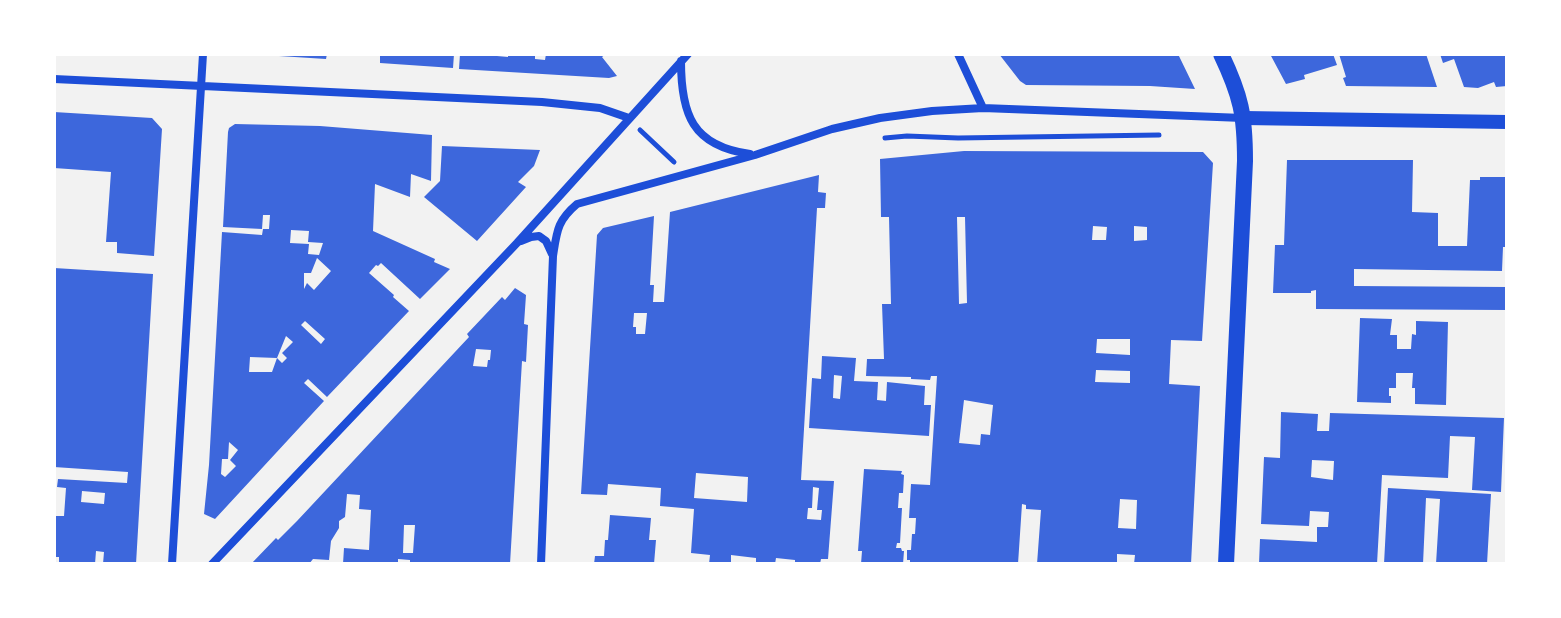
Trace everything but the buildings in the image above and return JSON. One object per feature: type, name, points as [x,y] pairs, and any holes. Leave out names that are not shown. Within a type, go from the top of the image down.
[{"type":"main road","points":[[1221,54],[1237,89],[1244,118],[1245,161],[1226,564]]},
{"type":"street","points":[[172,564],[203,54]]},
{"type":"street","points":[[958,54],[983,108]]},
{"type":"street","points":[[684,58],[681,87],[693,125],[718,146],[755,155]]},
{"type":"street","points":[[212,564],[517,243],[684,58]]},
{"type":"street","points":[[54,79],[542,102],[600,108],[629,118]]},
{"type":"street","points":[[541,564],[553,256],[557,227],[577,204],[755,155],[832,129],[932,111],[983,108],[1244,118],[1507,122]]},
{"type":"street","points":[[517,243],[539,236],[546,241],[553,256]]},
{"type":"path","points":[[629,118],[687,174]]},
{"type":"path","points":[[882,138],[1162,135]]}]
